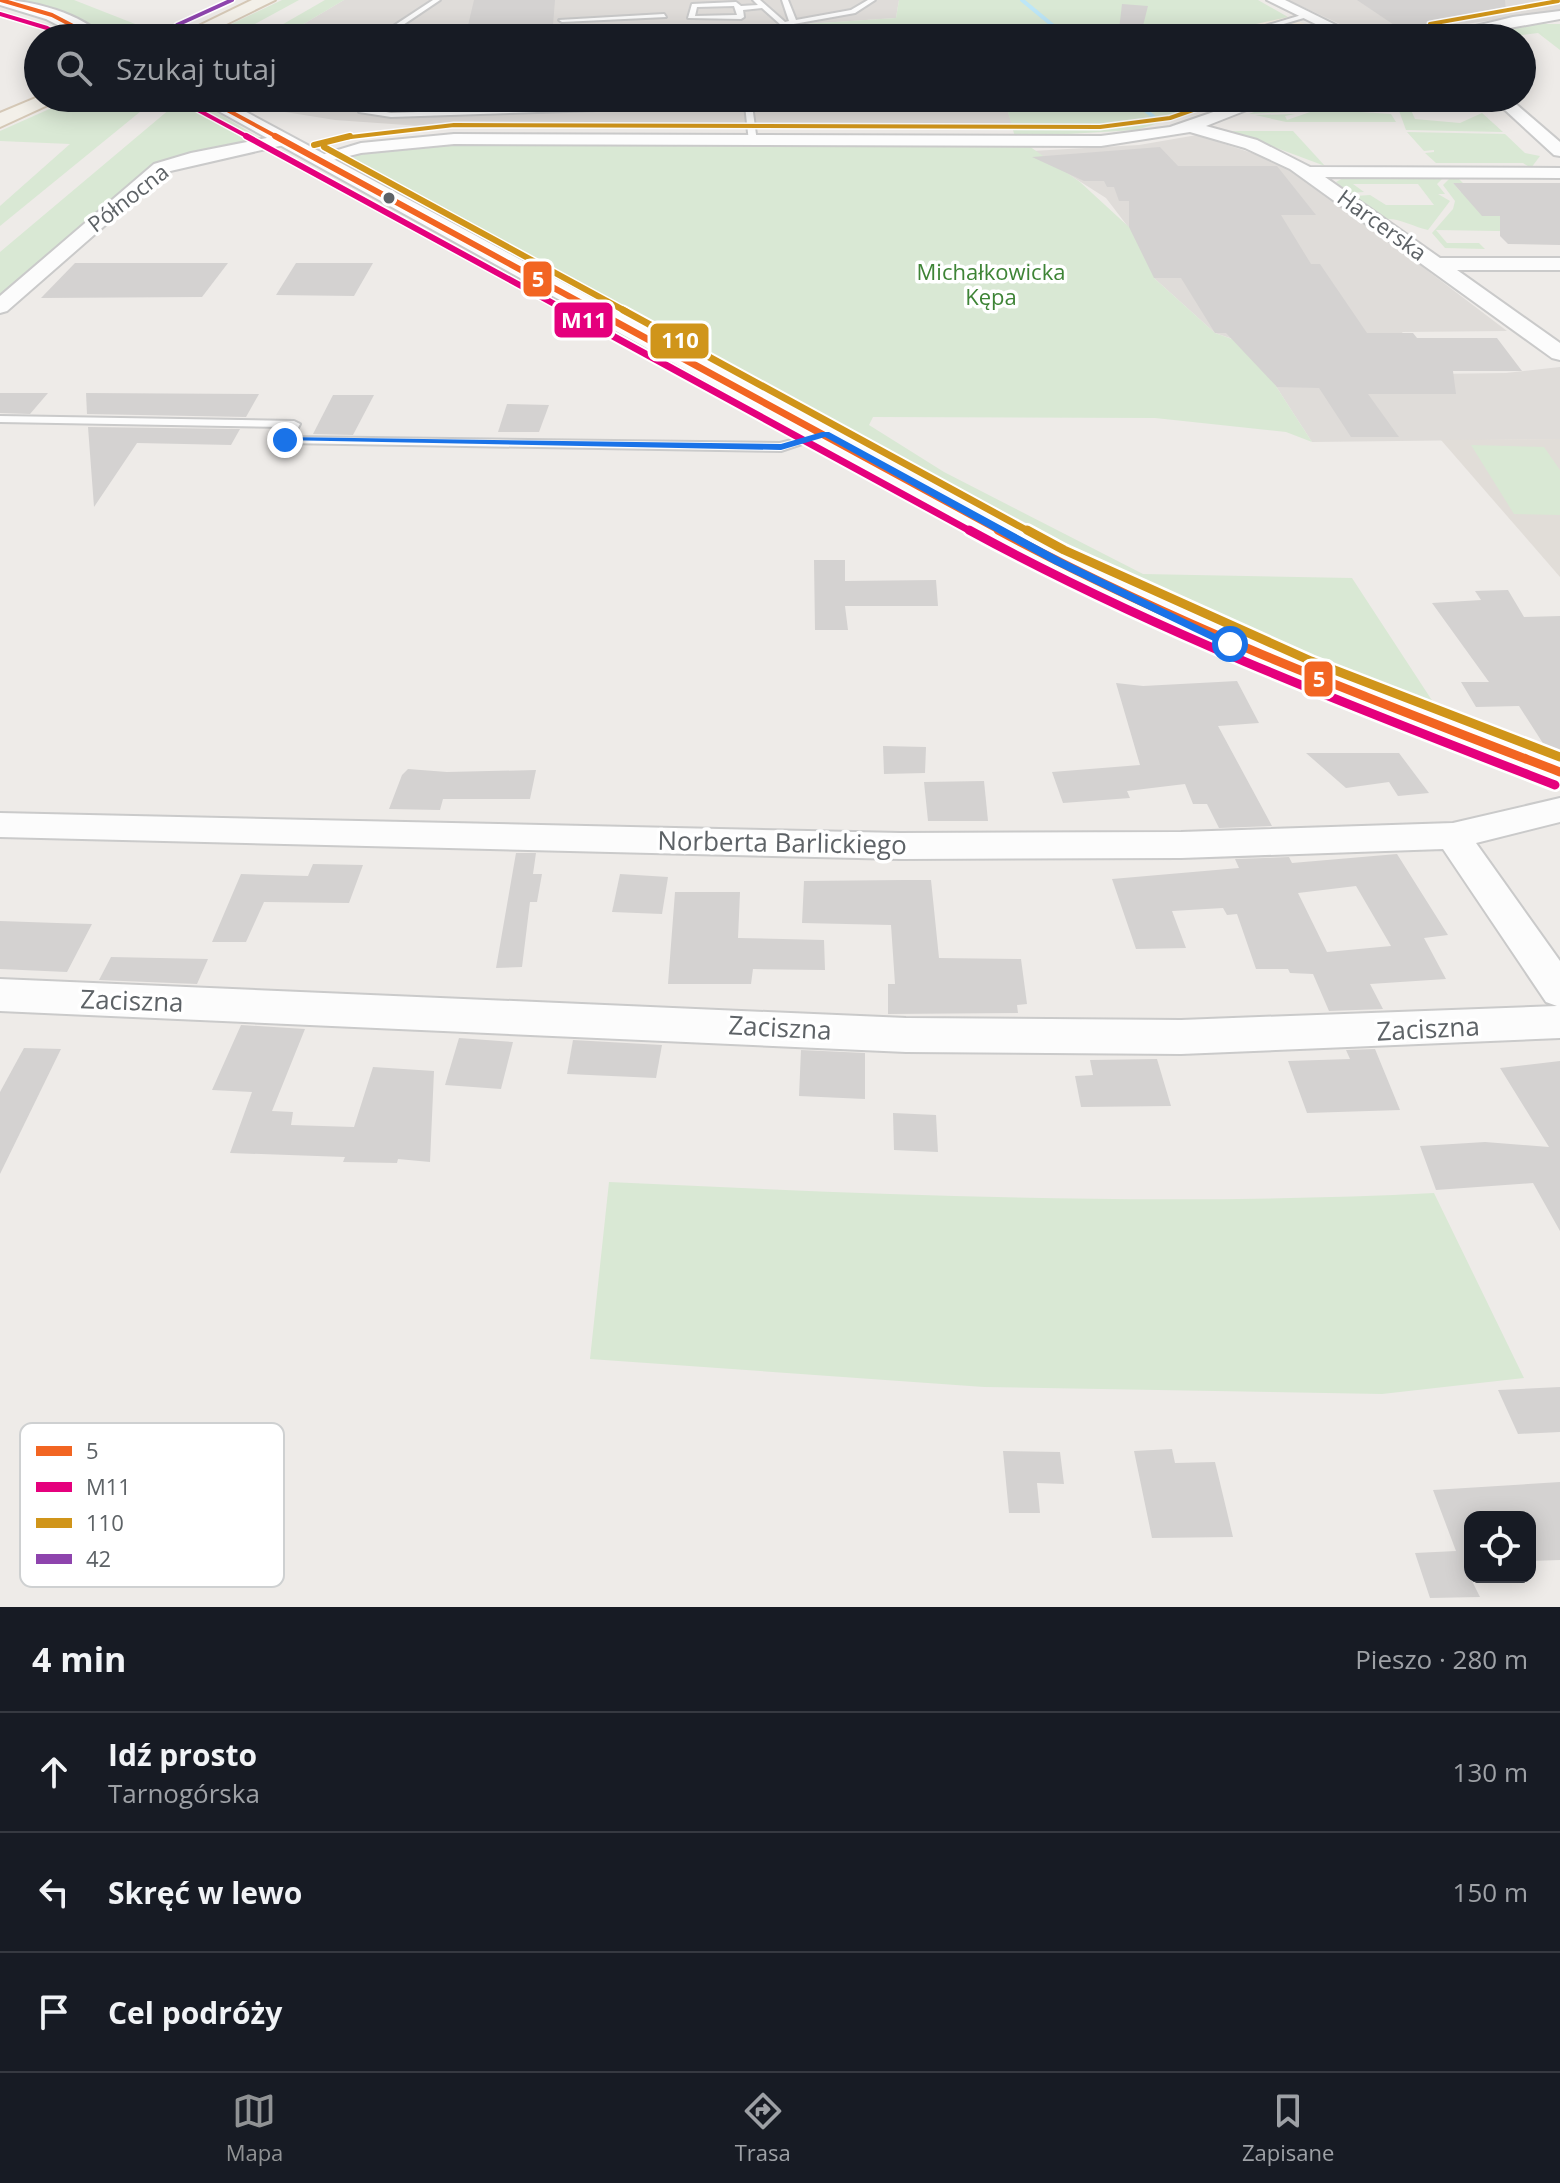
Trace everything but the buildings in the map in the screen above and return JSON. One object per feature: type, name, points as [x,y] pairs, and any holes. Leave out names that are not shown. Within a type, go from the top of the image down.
[{"type":"main road","points":[[214,24],[266,0]]},
{"type":"main road","points":[[0,121],[24,111]]},
{"type":"street","points":[[1,0],[52,15],[69,24]]},
{"type":"street","points":[[1274,0],[1323,24]]},
{"type":"street","points":[[1500,24],[1560,15]]},
{"type":"street","points":[[231,112],[1058,562],[1158,611],[1385,709],[1560,772]]},
{"type":"street","points":[[317,159],[361,148],[454,139],[1068,143],[1144,137],[1228,112]]},
{"type":"street","points":[[1516,112],[1560,151]]},
{"type":"street","name":"Harcerska","points":[[1188,126],[1265,150],[1308,172],[1560,353]]},
{"type":"street","name":"Północna","points":[[0,307],[160,168],[191,158],[282,140]]},
{"type":"street","points":[[1308,172],[1560,173]]},
{"type":"street","points":[[1435,264],[1560,264]]},
{"type":"street","name":"Norberta Barlickiego","points":[[0,825],[900,846],[1181,845],[1453,836],[1560,810]]},
{"type":"street","points":[[1453,836],[1560,991]]},
{"type":"street","name":"Zaciszna","points":[[0,995],[906,1035],[1196,1036],[1399,1031],[1560,1022]]},
{"type":"lane","points":[[400,24],[437,0]]},
{"type":"lane","points":[[662,0],[665,24]]},
{"type":"lane","points":[[785,0],[793,22]]},
{"type":"lane","points":[[739,8],[758,3],[784,24],[853,12],[872,0]]},
{"type":"lane","points":[[736,4],[739,8],[741,17],[691,18],[694,5],[736,4]]},
{"type":"lane","points":[[562,20],[693,12]]},
{"type":"lane","points":[[1281,24],[1305,16]]},
{"type":"lane","points":[[374,112],[391,115],[452,112]]},
{"type":"lane","points":[[749,112],[753,142]]},
{"type":"lane","points":[[0,419],[294,424],[285,440],[781,447],[826,434]]},
{"type":"shaded area","points":[[344,0],[899,0],[896,18],[805,24],[304,24]]},
{"type":"shaded area","points":[[1288,0],[1560,0],[1560,10],[1466,24],[1340,24]]},
{"type":"shaded area","points":[[1286,16],[1305,24],[1243,24]]},
{"type":"shaded area","points":[[285,112],[1008,112],[1012,125],[834,128],[677,123],[420,126],[335,120]]},
{"type":"shaded area","points":[[1197,135],[1270,159],[1303,176],[1507,331],[1402,332],[1432,374],[1506,373],[1560,367],[1560,439],[1312,442],[1270,377],[1233,339],[1215,333],[1154,278],[1129,228],[1106,198],[1032,151],[1139,145]]},
{"type":"shaded area","points":[[1560,439],[1560,577],[1441,440]]},
{"type":"green space","points":[[11,0],[74,0],[135,24],[78,24]]},
{"type":"green space","points":[[282,0],[299,0],[255,24],[231,24]]},
{"type":"green space","points":[[325,0],[344,0],[304,24],[283,24]]},
{"type":"green space","points":[[899,0],[1258,0],[1288,17],[1256,24],[804,24],[896,18]]},
{"type":"green space","points":[[1560,17],[1560,21],[1555,19],[1545,24],[1560,24],[1560,50],[1536,33],[1536,24],[1523,24]]},
{"type":"green space","points":[[43,112],[140,112],[0,226],[0,206],[70,144],[0,141],[0,131]]},
{"type":"green space","points":[[166,112],[216,112],[265,141],[189,152],[153,165],[0,298],[0,252]]},
{"type":"green space","points":[[1008,112],[1194,112],[1136,130],[1015,137]]},
{"type":"green space","points":[[1310,112],[1361,112],[1391,114],[1396,122],[1286,122],[1255,115],[1295,114],[1285,116],[1287,120]]},
{"type":"green space","points":[[1399,112],[1412,112],[1415,119],[1460,123],[1482,113],[1503,132],[1406,130]]},
{"type":"green space","points":[[1231,131],[1293,131],[1325,166]]},
{"type":"green space","points":[[1407,132],[1505,134],[1525,153],[1540,156],[1531,168],[1523,163],[1436,163],[1425,153],[1434,150],[1424,151]]},
{"type":"green space","name":"Michałkowicka Kępa","points":[[438,143],[1029,146],[1080,182],[1130,228],[1155,279],[1215,333],[1232,339],[1270,377],[1312,442],[1286,432],[1155,418],[873,417],[869,425],[944,472],[1143,574],[1352,578],[1435,705],[1195,609],[901,459],[347,164],[357,154]]},
{"type":"green space","points":[[1345,177],[1444,177],[1437,184],[1445,194],[1438,194],[1450,201],[1428,230],[1387,219],[1355,196],[1370,195],[1386,205],[1434,205],[1418,184],[1353,184],[1364,192],[1350,193],[1336,182]]},
{"type":"green space","points":[[1450,178],[1458,178],[1463,183],[1453,183],[1461,192],[1472,193],[1560,232],[1436,230],[1447,243],[1479,243],[1485,249],[1445,248],[1432,233],[1453,209],[1455,201],[1443,185]]},
{"type":"green space","points":[[1471,445],[1544,447],[1560,470],[1560,515],[1514,514]]},
{"type":"green space","points":[[609,1182],[1022,1198],[1228,1199],[1434,1193],[1524,1378],[1382,1394],[984,1387],[590,1359]]},
{"type":"waterway","points":[[1022,0],[1051,24]]},
{"type":"waterway","points":[[1147,112],[1154,117],[1152,121]]},
{"type":"transit line","name":"5","points":[[1,0],[52,15],[69,24]]},
{"type":"transit line","name":"42","points":[[179,24],[232,0]]},
{"type":"transit line","name":"110","points":[[1430,24],[1558,1]]},
{"type":"transit line","name":"M11","points":[[0,14],[34,24]]},
{"type":"transit line","name":"M11","points":[[202,112],[1052,575],[1301,687],[1555,785]]},
{"type":"transit line","name":"5","points":[[231,112],[1058,562],[1306,674],[1560,772]]},
{"type":"transit line","name":"110","points":[[314,145],[359,134],[454,125],[1100,127],[1170,118],[1187,112]]},
{"type":"transit line","name":"110","points":[[324,147],[1064,550],[1311,661],[1560,757]]},
{"type":"route","points":[[285,440],[781,447],[826,434],[1058,562],[1230,644]]}]
